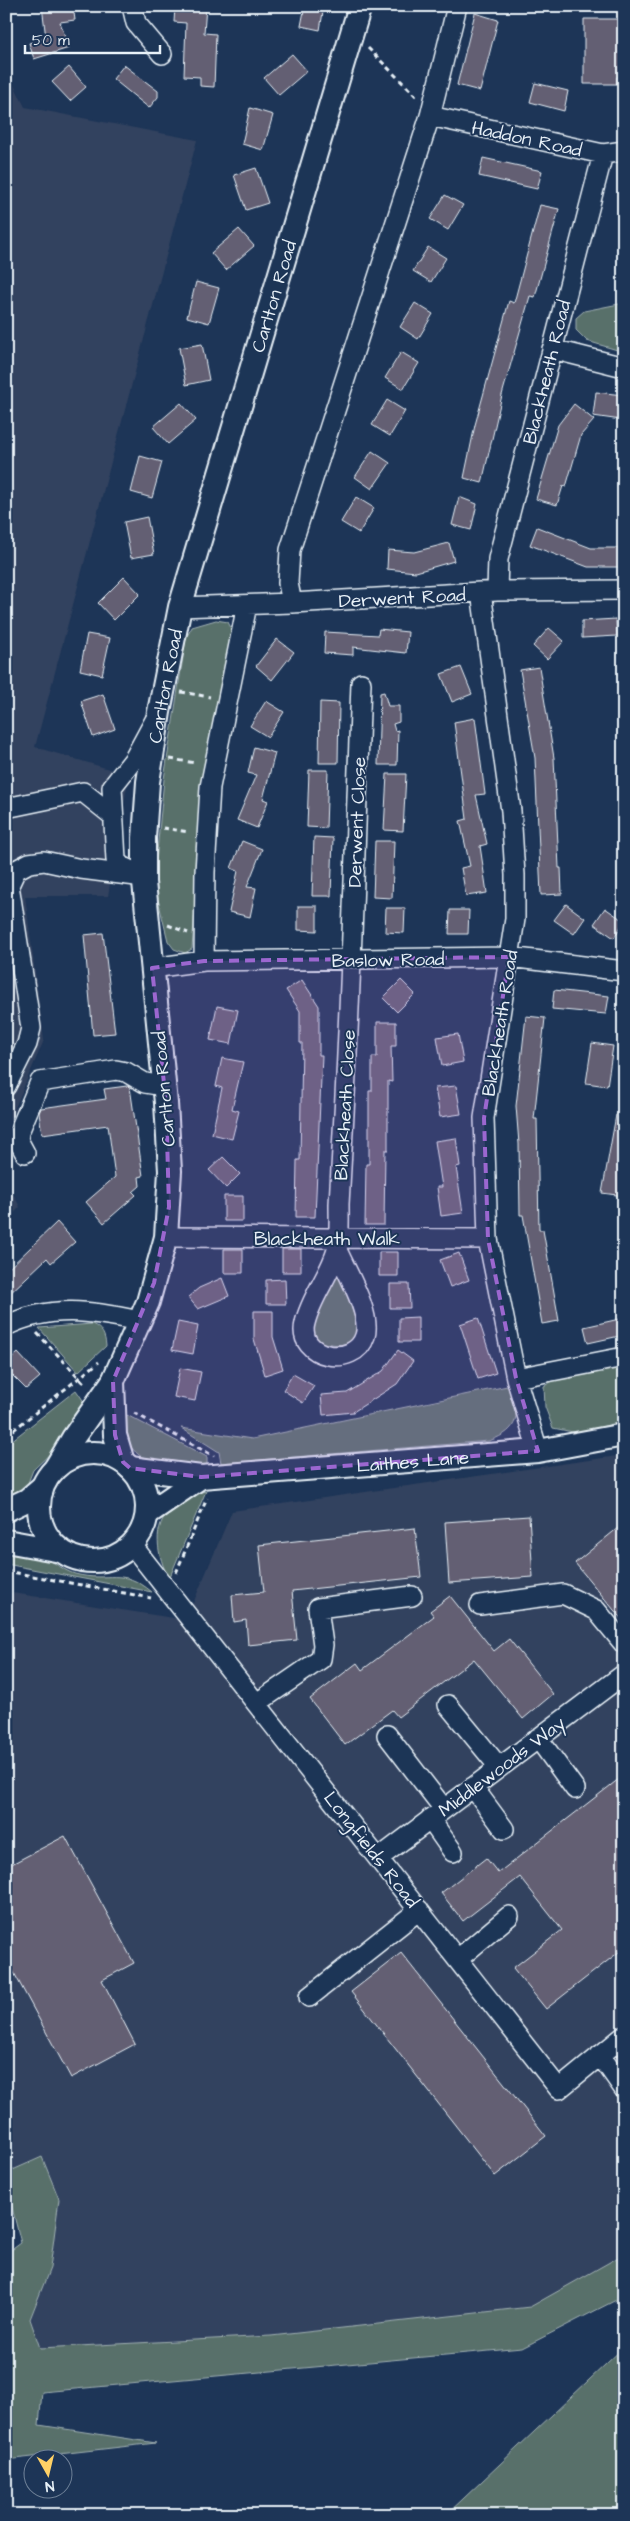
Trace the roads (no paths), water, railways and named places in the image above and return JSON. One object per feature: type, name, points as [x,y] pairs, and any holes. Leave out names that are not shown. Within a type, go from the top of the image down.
[{"type":"main road","name":"Carlton Road","points":[[56,1467],[73,1438],[113,1381],[154,1283],[166,1236],[170,1171],[164,1086],[146,916],[144,876],[145,825],[152,756],[180,607],[360,6]]},
{"type":"main road","name":"Carlton Road","points":[[113,1381],[115,1435],[127,1465]]},
{"type":"main road","name":"Laithes Lane","points":[[127,1465],[201,1477],[538,1451],[624,1435]]},
{"type":"main road","points":[[89,1452],[106,1454],[127,1465],[142,1484],[147,1503],[147,1514],[139,1536],[132,1545],[120,1554],[105,1560],[90,1561],[75,1558],[61,1551],[51,1542],[43,1529],[39,1516],[38,1502],[42,1488],[56,1467],[71,1457],[89,1452]]},
{"type":"main road","points":[[147,1514],[201,1477]]},
{"type":"main road","points":[[6,1510],[26,1500],[42,1488]]},
{"type":"main road","points":[[6,1541],[61,1551]]},
{"type":"street","points":[[132,6],[136,23],[162,54]]},
{"type":"street","points":[[292,603],[288,583],[290,550],[431,114],[457,6]]},
{"type":"street","name":"Haddon Road","points":[[431,114],[602,154],[624,151]]},
{"type":"street","name":"Blackheath Road","points":[[538,1451],[516,1378],[488,1239],[484,1118],[515,919],[515,875],[511,811],[489,592],[602,154]]},
{"type":"street","points":[[552,349],[624,367]]},
{"type":"street","name":"Derwent Road","points":[[180,607],[489,592],[624,590]]},
{"type":"street","points":[[204,961],[210,787],[246,605]]},
{"type":"street","name":"Derwent Close","points":[[352,960],[361,683]]},
{"type":"street","points":[[144,876],[121,866],[116,860],[112,786],[134,759],[159,712]]},
{"type":"street","points":[[6,808],[83,792],[113,816]]},
{"type":"street","points":[[6,1086],[27,1044],[31,1028],[9,885],[16,870],[29,863],[44,861],[81,869],[144,876]]},
{"type":"street","name":"Baslow Road","points":[[152,968],[204,961],[509,957],[624,971]]},
{"type":"street","name":"Blackheath Close","points":[[337,1244],[360,1300],[365,1320],[366,1336],[359,1347],[350,1353],[336,1356],[322,1354],[311,1348],[304,1337],[304,1325],[310,1306],[337,1244],[352,960]]},
{"type":"street","points":[[25,1152],[18,1140],[19,1132],[40,1082],[116,1070],[126,1072],[145,1083],[164,1086]]},
{"type":"street","name":"Blackheath Walk","points":[[166,1236],[337,1244],[488,1239]]},
{"type":"street","points":[[15,1322],[40,1313],[73,1310],[139,1321]]},
{"type":"street","points":[[516,1378],[624,1357]]},
{"type":"street","name":"Longfields Road","points":[[132,1545],[558,2089],[624,2036]]},
{"type":"street","points":[[480,1605],[562,1594],[596,1610],[624,1644]]},
{"type":"street","points":[[257,1703],[321,1659],[323,1645],[318,1608],[412,1596]]},
{"type":"street","name":"Middlewoods Way","points":[[379,1858],[624,1674]]},
{"type":"street","points":[[448,1704],[499,1767]]},
{"type":"street","points":[[386,1735],[437,1814],[453,1852]]},
{"type":"street","points":[[538,1738],[575,1788]]},
{"type":"street","points":[[473,1787],[504,1829]]},
{"type":"street","points":[[309,1997],[419,1910]]},
{"type":"street","points":[[458,1960],[509,1916]]},
{"type":"street","points":[[600,2055],[624,2089]]}]
